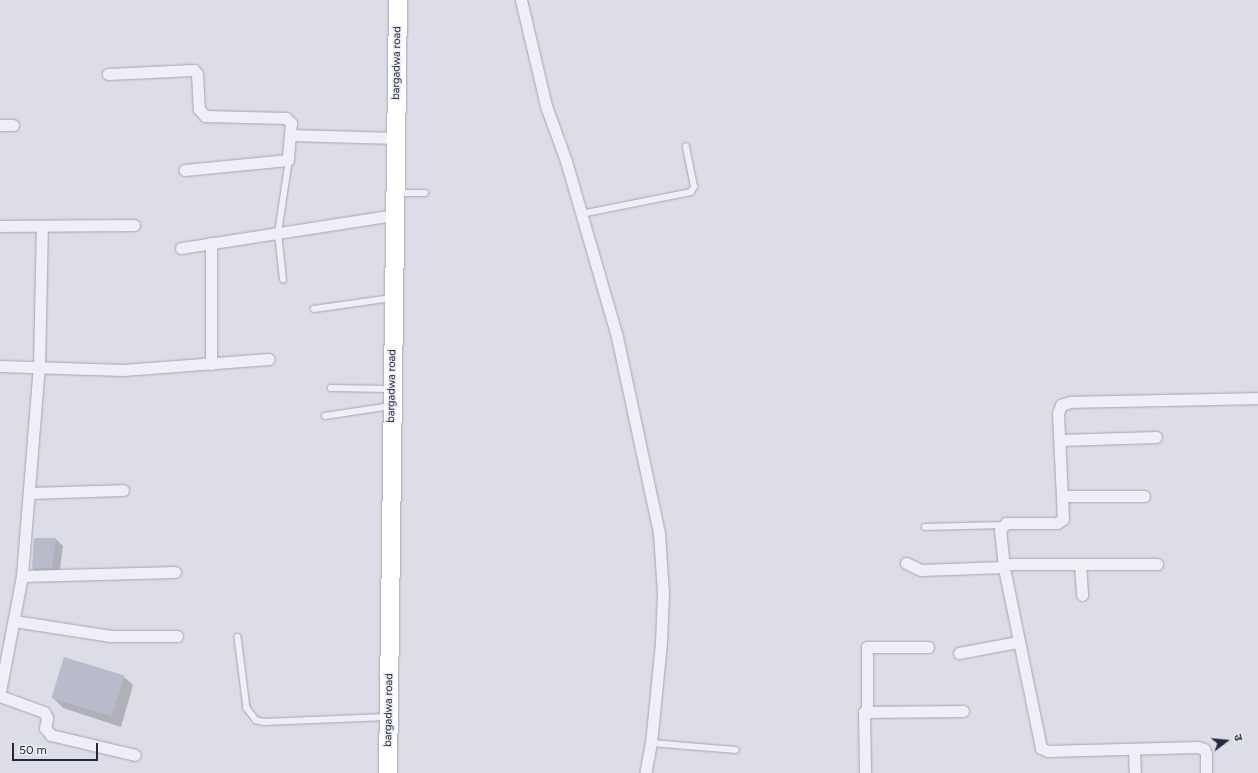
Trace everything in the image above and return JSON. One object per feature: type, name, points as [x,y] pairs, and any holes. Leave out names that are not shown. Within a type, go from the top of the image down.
[{"type":"main road","name":"bargadwa road","points":[[388,773],[394,193],[398,0]]},
{"type":"street","points":[[521,0],[546,106],[581,214],[617,337],[659,533],[663,593],[651,743],[645,773]]},
{"type":"street","points":[[108,74],[194,70],[197,74],[199,109],[205,116],[286,118],[291,123],[289,157],[284,161],[184,170]]},
{"type":"street","points":[[0,126],[13,125]]},
{"type":"street","points":[[290,135],[396,138]]},
{"type":"street","points":[[181,248],[394,215]]},
{"type":"street","points":[[0,226],[134,225]]},
{"type":"street","points":[[0,692],[22,576],[39,366],[42,226]]},
{"type":"street","points":[[211,243],[211,364]]},
{"type":"street","points":[[0,366],[39,366],[123,370],[269,359]]},
{"type":"street","points":[[1206,773],[1204,749],[1048,751],[1041,748],[1018,642],[1004,566],[1000,530],[1003,525],[1060,523],[1064,516],[1058,408],[1065,403],[1258,398]]},
{"type":"street","points":[[1060,440],[1156,437]]},
{"type":"street","points":[[29,493],[123,490]]},
{"type":"street","points":[[1063,496],[1144,496]]},
{"type":"street","points":[[906,563],[921,570],[1080,564],[1157,564]]},
{"type":"street","points":[[1080,564],[1082,595]]},
{"type":"street","points":[[22,576],[175,572]]},
{"type":"street","points":[[14,621],[111,636],[177,636]]},
{"type":"street","points":[[959,653],[1018,642]]},
{"type":"street","points":[[867,710],[867,647],[928,647]]},
{"type":"street","points":[[0,696],[44,712],[47,718],[45,728],[51,735],[135,755]]},
{"type":"street","points":[[865,773],[862,714],[867,710],[963,712]]},
{"type":"street","points":[[1134,749],[1135,773]]},
{"type":"lane","points":[[581,214],[691,192],[694,187],[686,147]]},
{"type":"lane","points":[[283,280],[278,232],[289,157]]},
{"type":"lane","points":[[394,193],[425,193]]},
{"type":"lane","points":[[314,309],[393,298]]},
{"type":"lane","points":[[331,388],[392,397]]},
{"type":"lane","points":[[325,416],[392,397]]},
{"type":"lane","points":[[926,527],[1003,525]]},
{"type":"lane","points":[[238,637],[247,708],[256,720],[264,722],[388,717]]},
{"type":"lane","points":[[651,743],[736,750]]},
{"type":"building","points":[[34,538],[56,538],[52,568],[32,569]]},
{"type":"building","points":[[64,657],[124,675],[112,717],[51,698]]}]
